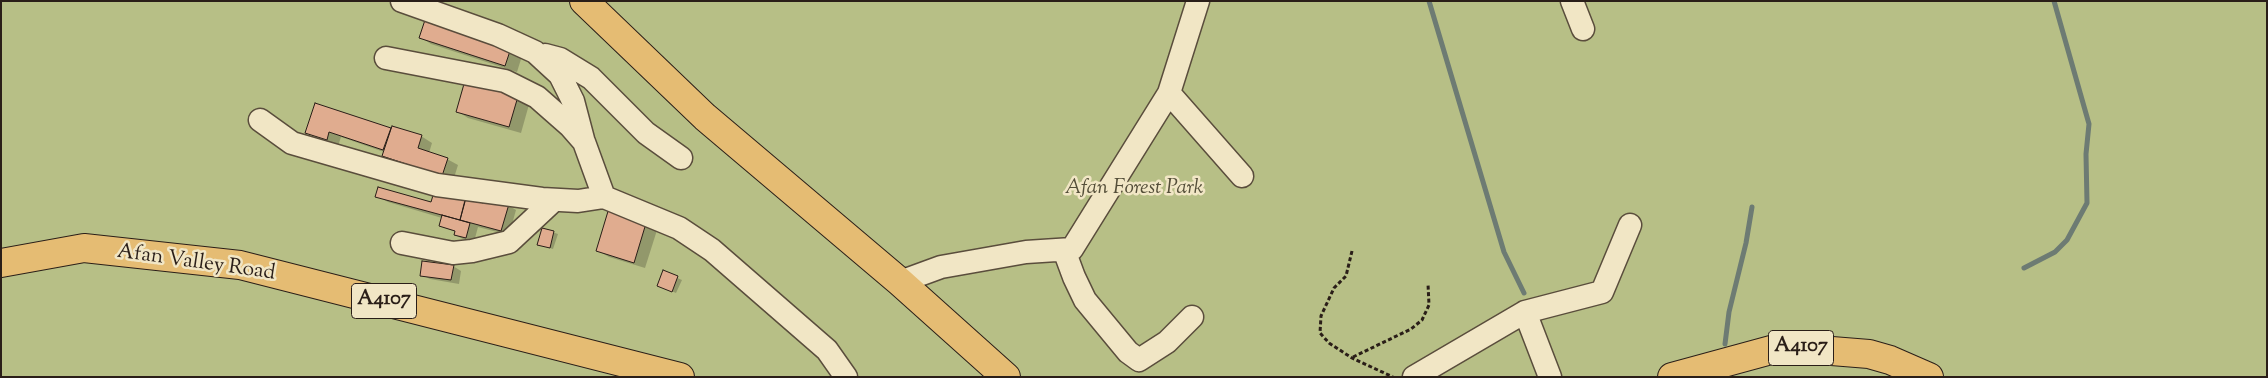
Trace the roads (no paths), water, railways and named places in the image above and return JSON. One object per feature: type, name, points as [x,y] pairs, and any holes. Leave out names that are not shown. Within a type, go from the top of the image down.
[{"type":"main road","points":[[584,1],[705,117],[900,282],[1006,377]]},
{"type":"main road","name":"Afan Valley Road","points":[[1,262],[84,248],[240,265],[419,309],[680,377]]},
{"type":"main road","name":"A4107","points":[[1672,377],[1782,347],[1854,352],[1888,368],[1929,377]]},
{"type":"street","points":[[402,1],[498,35],[534,52],[560,59],[591,78],[646,133],[681,158]]},
{"type":"street","points":[[900,282],[941,267],[1026,252],[1072,250],[1169,93],[1198,1]]},
{"type":"street","points":[[1572,1],[1584,29]]},
{"type":"street","points":[[534,52],[560,75],[573,101],[584,142],[604,197]]},
{"type":"street","points":[[386,58],[505,81],[537,97],[570,126],[584,142]]},
{"type":"street","points":[[1169,93],[1242,176]]},
{"type":"street","points":[[260,120],[292,143],[437,186],[554,200],[578,201],[604,197],[679,228],[712,250],[827,350],[846,377]]},
{"type":"street","points":[[402,243],[453,253],[472,251],[509,242],[554,200]]},
{"type":"street","points":[[1414,377],[1525,312],[1602,292],[1630,225]]},
{"type":"street","points":[[1064,250],[1074,277],[1086,300],[1128,352],[1139,360],[1167,342],[1192,317]]},
{"type":"street","points":[[1525,312],[1550,377]]},
{"type":"waterway","points":[[1429,1],[1504,252],[1524,293]]},
{"type":"waterway","points":[[2024,268],[2055,252],[2067,240],[2087,203],[2086,154],[2089,124],[2054,1]]},
{"type":"waterway","points":[[1725,344],[1729,312],[1746,243],[1752,207]]},
{"type":"park label","name":"Afan Forest Park","points":[[1134,189]]}]
